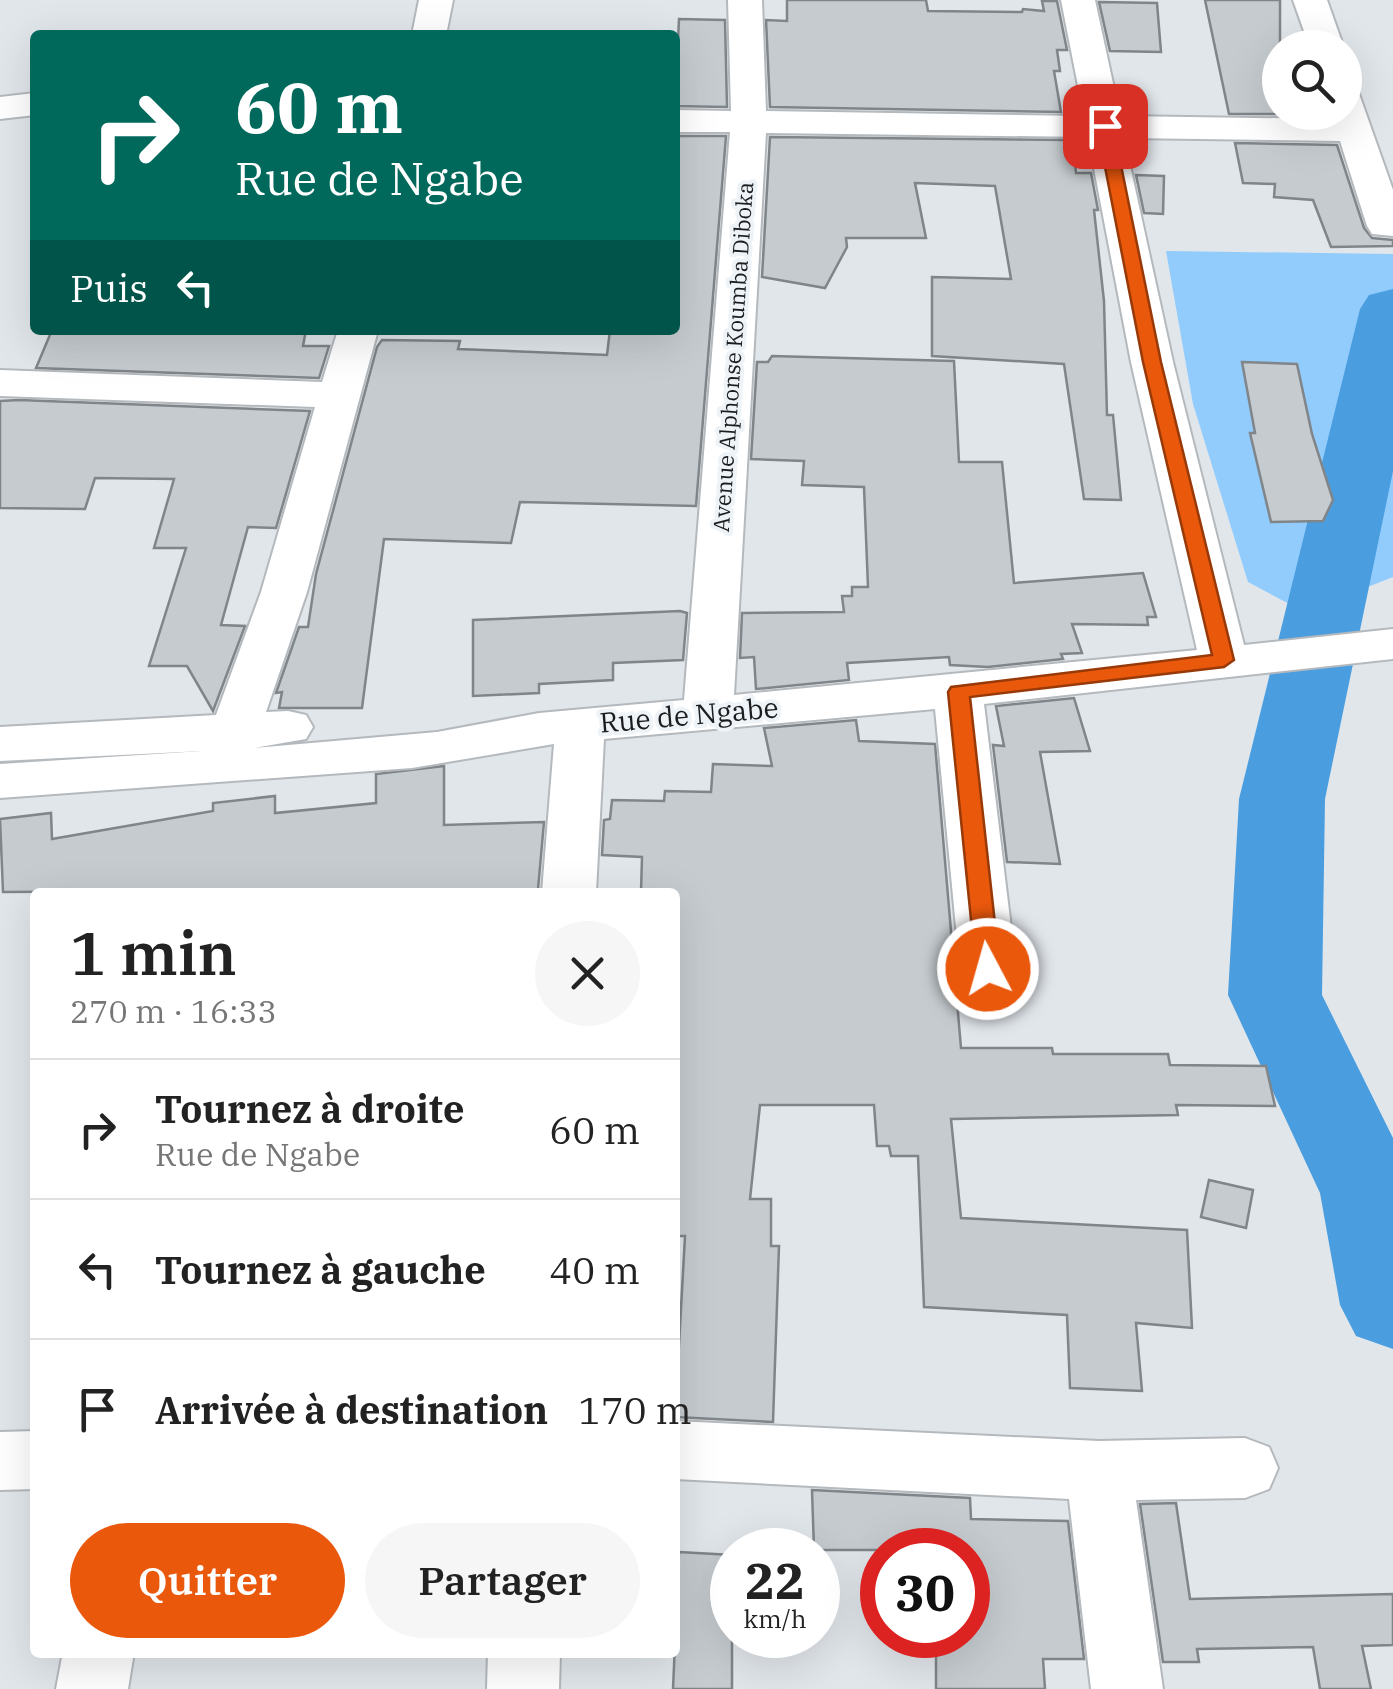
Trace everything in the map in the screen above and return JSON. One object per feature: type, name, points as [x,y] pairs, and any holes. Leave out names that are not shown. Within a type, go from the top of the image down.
[{"type":"street","points":[[430,30],[436,0]]},
{"type":"street","name":"Avenue Alphonse Koumba Diboka","points":[[708,713],[749,122],[745,0]]},
{"type":"street","points":[[1078,0],[1152,362],[1245,659]]},
{"type":"street","points":[[1310,0],[1321,30]]},
{"type":"street","points":[[0,108],[30,105]]},
{"type":"street","points":[[680,121],[1105,126],[1262,119]]},
{"type":"street","points":[[1355,130],[1386,226]]},
{"type":"street","points":[[0,744],[227,749],[284,592],[357,335]]},
{"type":"street","points":[[0,383],[341,396]]},
{"type":"street","name":"Rue de Ngabe","points":[[0,781],[227,749],[425,750],[560,728],[958,692],[1386,644]]},
{"type":"street","points":[[958,692],[988,969]]},
{"type":"street","points":[[560,728],[570,888]]},
{"type":"street","points":[[680,1450],[1099,1471],[1245,1468]]},
{"type":"street","points":[[0,1461],[30,1460]]},
{"type":"street","points":[[1099,1471],[1128,1689]]},
{"type":"street","points":[[92,1689],[98,1658]]},
{"type":"street","points":[[523,1689],[524,1658]]},
{"type":"shaded area","points":[[1166,251],[1393,254],[1393,577],[1304,612],[1248,582],[1193,404]]},
{"type":"building","points":[[787,0],[926,0],[928,11],[1022,12],[1044,11],[1042,1],[1057,1],[1067,50],[1057,50],[1060,71],[1054,71],[1061,112],[770,107],[766,20],[787,21]]},
{"type":"building","points":[[1205,0],[1280,0],[1280,30],[1262,30],[1262,114],[1229,114]]},
{"type":"building","points":[[1099,2],[1157,3],[1161,52],[1110,51]]},
{"type":"building","points":[[679,19],[725,20],[727,107],[680,106]]},
{"type":"building","points":[[680,136],[726,136],[696,506],[520,502],[511,543],[384,539],[362,708],[279,708],[282,692],[276,693],[299,627],[308,627],[316,574],[382,340],[460,341],[458,349],[607,355],[609,335],[680,335]]},
{"type":"building","points":[[770,137],[1065,140],[1067,149],[1074,150],[1076,173],[1091,173],[1098,210],[1094,210],[1104,301],[1107,415],[1113,415],[1121,500],[1084,499],[1064,364],[932,356],[932,277],[1011,279],[995,186],[915,183],[926,238],[846,238],[847,247],[825,288],[762,277]]},
{"type":"building","points":[[1235,143],[1337,145],[1364,228],[1372,238],[1393,240],[1393,246],[1331,247],[1313,200],[1274,197],[1275,184],[1243,183]]},
{"type":"building","points":[[1136,175],[1164,176],[1163,214],[1144,213]]},
{"type":"building","points":[[50,335],[305,335],[303,346],[329,346],[319,378],[36,368]]},
{"type":"building","points":[[772,356],[954,361],[959,462],[1002,462],[1014,583],[1143,573],[1156,617],[1147,617],[1148,625],[1072,624],[1082,653],[1061,654],[1063,659],[988,667],[950,665],[949,657],[847,663],[849,680],[756,689],[754,657],[740,658],[742,613],[844,612],[842,596],[852,596],[852,587],[868,587],[864,487],[802,485],[804,461],[751,459],[757,362],[768,362]]},
{"type":"building","points":[[1242,362],[1297,364],[1312,434],[1333,500],[1323,521],[1271,522],[1250,433],[1255,433]]},
{"type":"building","points":[[0,401],[310,411],[276,528],[248,527],[221,625],[245,626],[213,711],[187,666],[149,666],[186,548],[154,548],[174,479],[95,478],[85,509],[0,508]]},
{"type":"building","points":[[687,613],[683,660],[613,663],[613,680],[539,684],[539,693],[473,696],[473,620]]},
{"type":"building","points":[[1074,698],[1090,751],[1040,752],[1060,864],[1007,862],[993,745],[1004,746],[996,706]]},
{"type":"building","points":[[856,720],[859,741],[935,744],[961,1048],[1052,1048],[1053,1054],[1168,1054],[1170,1065],[1266,1066],[1275,1106],[1176,1105],[1178,1115],[951,1119],[961,1218],[1187,1230],[1192,1328],[1136,1323],[1142,1391],[1070,1388],[1067,1315],[924,1307],[918,1156],[891,1156],[889,1146],[877,1146],[874,1105],[760,1105],[750,1199],[771,1199],[771,1246],[779,1246],[773,1422],[680,1417],[685,1236],[680,1236],[680,888],[641,888],[642,857],[602,855],[604,820],[610,819],[612,800],[664,801],[665,791],[711,792],[713,764],[772,766],[764,728]]},
{"type":"building","points":[[444,766],[444,825],[544,822],[538,888],[30,888],[30,892],[3,892],[0,819],[51,813],[52,839],[213,811],[213,803],[275,796],[275,813],[376,803],[376,774]]},
{"type":"building","points":[[1209,1180],[1253,1190],[1246,1228],[1201,1217]]},
{"type":"building","points":[[812,1490],[970,1498],[971,1519],[1068,1521],[1084,1659],[1043,1659],[1045,1689],[936,1689],[936,1658],[990,1658],[990,1528],[860,1528],[860,1550],[840,1550],[840,1528],[813,1528]]},
{"type":"building","points":[[1176,1503],[1190,1599],[1393,1594],[1393,1645],[1362,1646],[1371,1689],[1320,1689],[1313,1647],[1197,1649],[1199,1662],[1163,1662],[1140,1504]]},
{"type":"building","points":[[680,1552],[710,1554],[710,1658],[732,1658],[732,1689],[673,1689],[674,1658],[680,1658]]},
{"type":"waterway","points":[[1393,309],[1282,799],[1275,995],[1370,1193],[1393,1305]]},
{"type":"route","points":[[988,969],[958,692],[1224,660],[1152,362],[1105,126]]}]
